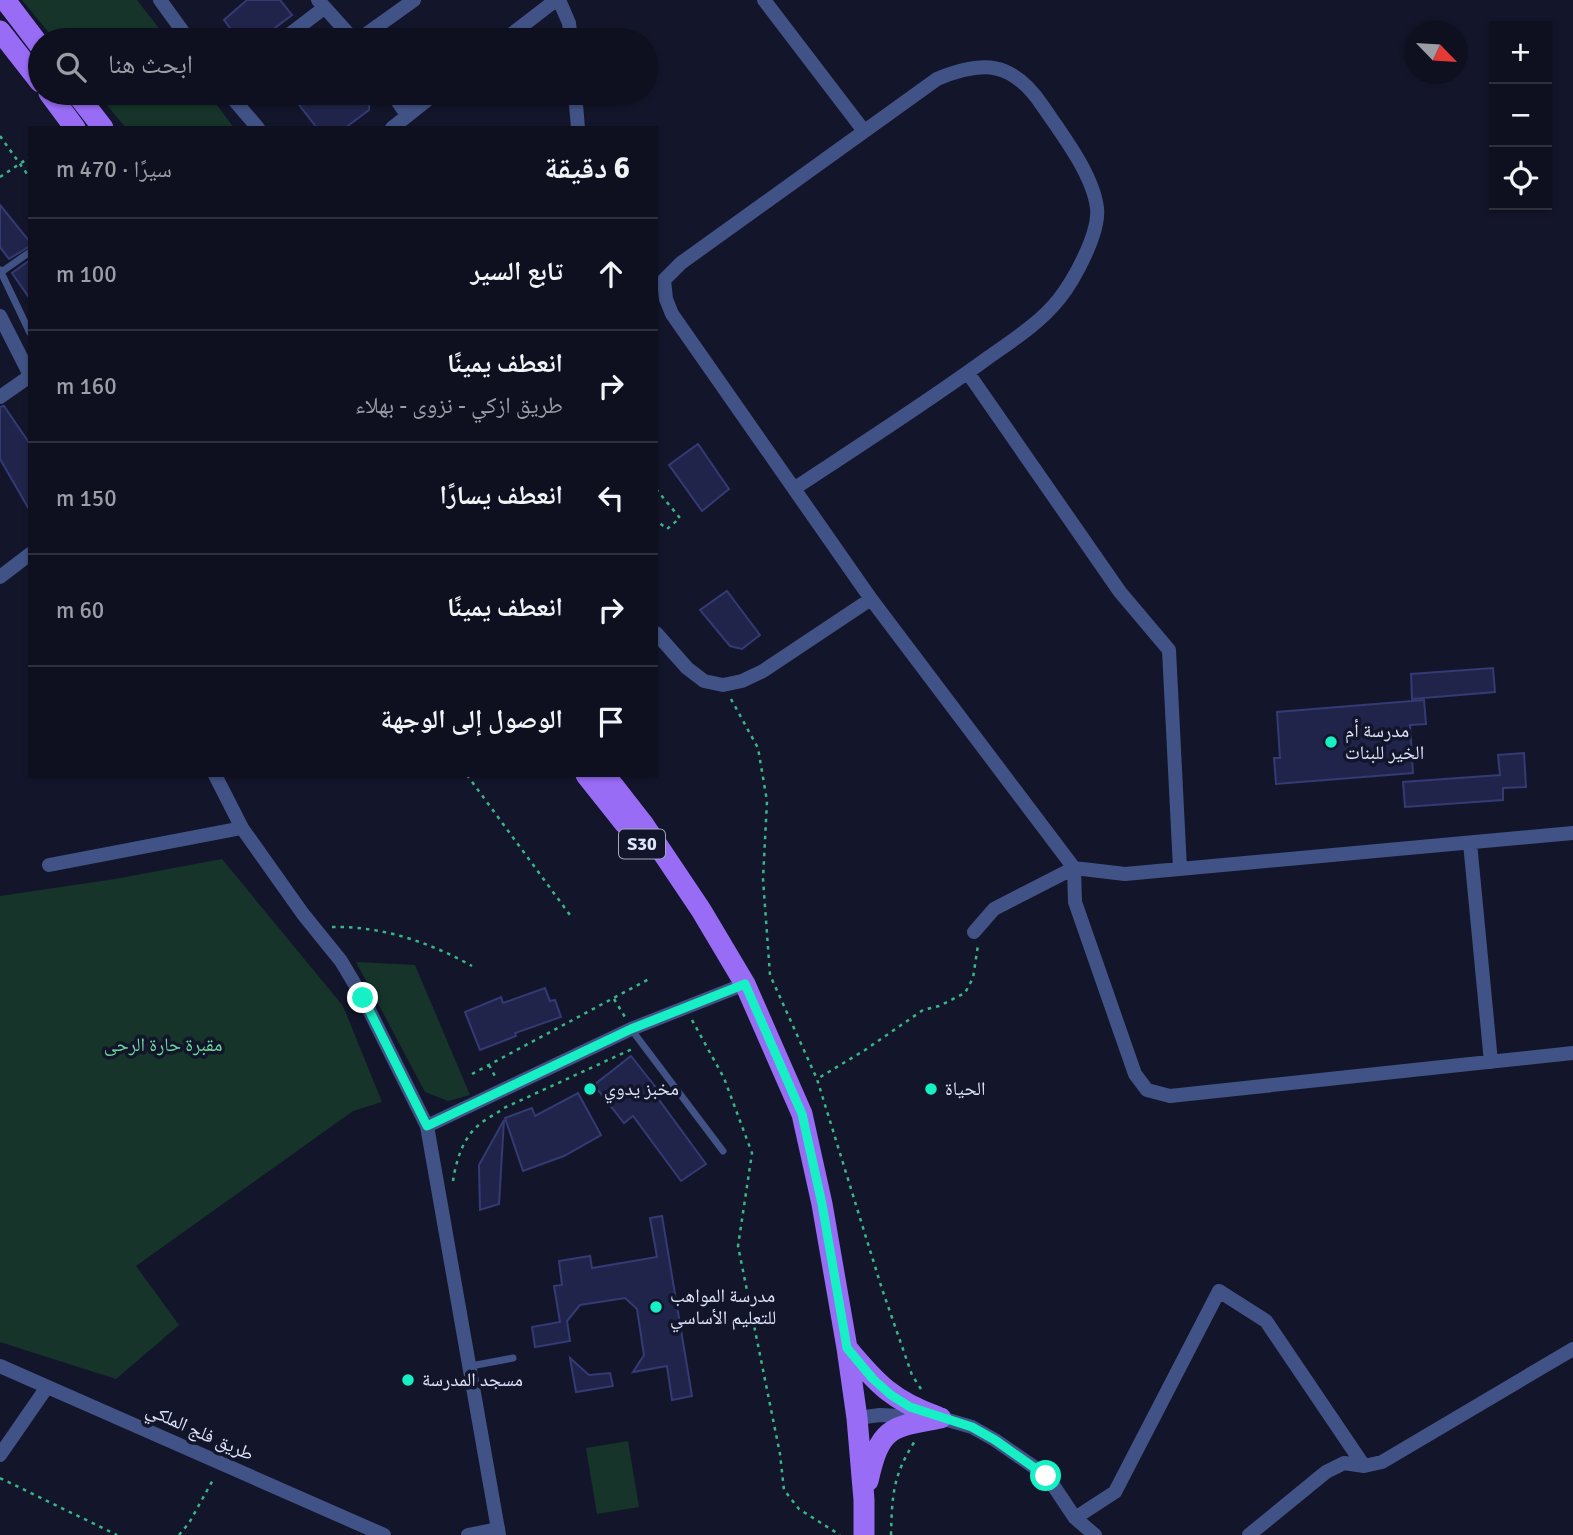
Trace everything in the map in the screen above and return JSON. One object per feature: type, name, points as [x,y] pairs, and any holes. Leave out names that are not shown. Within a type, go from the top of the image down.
[{"type":"main road","points":[[5,0],[28,31]]},
{"type":"main road","points":[[0,31],[28,67]]},
{"type":"main road","points":[[57,105],[73,126]]},
{"type":"main road","points":[[85,105],[101,126]]},
{"type":"main road","name":"S30","points":[[588,777],[630,830],[701,910]]},
{"type":"main road","name":"S30","points":[[607,777],[644,825],[701,910],[745,984],[802,1114],[822,1204],[847,1348],[857,1418],[864,1535]]},
{"type":"main road","points":[[847,1348],[873,1379],[891,1395],[910,1407],[941,1418]]},
{"type":"main road","points":[[864,1500],[873,1458],[884,1436],[899,1425],[941,1418]]},
{"type":"street","points":[[160,0],[180,28]]},
{"type":"street","points":[[373,28],[414,0]]},
{"type":"street","points":[[520,28],[558,0],[570,28]]},
{"type":"street","points":[[764,0],[864,131]]},
{"type":"street","points":[[295,28],[321,4],[344,28]]},
{"type":"street","points":[[795,488],[968,373],[1030,327],[1058,301],[1075,276],[1090,244],[1097,209],[1089,179],[1032,90],[1009,71],[983,66],[962,68],[937,79],[864,131],[681,263],[664,280],[666,299],[672,314],[871,599],[1074,868],[1075,902],[1135,1074],[1147,1090],[1170,1096],[1573,1053]]},
{"type":"street","points":[[239,105],[256,126]]},
{"type":"street","points":[[400,105],[407,115]]},
{"type":"street","points":[[394,126],[420,105]]},
{"type":"street","points":[[576,105],[578,126]]},
{"type":"street","points":[[0,316],[28,372]]},
{"type":"street","points":[[968,373],[1120,592],[1169,650],[1180,869]]},
{"type":"street","points":[[0,397],[28,377]]},
{"type":"street","points":[[0,576],[28,555]]},
{"type":"street","points":[[658,635],[687,668],[704,681],[723,685],[742,681],[764,671],[871,599]]},
{"type":"street","points":[[216,777],[242,828],[313,927],[341,961],[363,998],[427,1126],[498,1532],[468,1535]]},
{"type":"street","points":[[49,865],[242,828]]},
{"type":"street","points":[[974,932],[994,909],[1074,868],[1125,874],[1573,834]]},
{"type":"street","points":[[1470,843],[1491,1062]]},
{"type":"street","points":[[427,1126],[631,1029],[745,984]]},
{"type":"street","points":[[1075,1518],[1115,1492],[1219,1291],[1266,1321],[1364,1466]]},
{"type":"street","points":[[1249,1535],[1326,1472],[1344,1463],[1364,1466],[1382,1462],[1573,1349]]},
{"type":"street","name":"طريق فلج الملكي","points":[[0,1366],[384,1535]]},
{"type":"street","points":[[0,1455],[47,1387]]},
{"type":"street","points":[[857,1418],[880,1415],[941,1418],[972,1427],[1046,1476],[1075,1518],[1095,1535]]},
{"type":"lane","points":[[28,253],[1,272],[28,328]]},
{"type":"lane","points":[[631,1029],[723,1151]]},
{"type":"lane","points":[[471,1366],[513,1358]]},
{"type":"path","points":[[0,136],[28,175]]},
{"type":"path","points":[[0,177],[28,158]]},
{"type":"path","points":[[658,490],[680,518],[667,529],[658,522]]},
{"type":"path","points":[[723,685],[758,748],[765,788],[767,801],[763,879],[769,975],[817,1079],[882,1289],[912,1375],[941,1418],[920,1435],[901,1462],[892,1495],[891,1535]]},
{"type":"path","points":[[468,777],[570,915]]},
{"type":"path","points":[[313,927],[341,927],[396,934],[447,953],[472,966]]},
{"type":"path","points":[[817,1079],[923,1010],[939,1006],[965,993],[973,978],[978,946],[974,932]]},
{"type":"path","points":[[472,1074],[649,979]]},
{"type":"path","points":[[614,999],[631,1029]]},
{"type":"path","points":[[695,1028],[724,1077],[752,1153],[738,1246],[780,1454],[784,1490],[799,1509],[840,1535]]},
{"type":"path","points":[[453,1190],[458,1157],[468,1137],[480,1124],[504,1108],[642,1044]]},
{"type":"path","points":[[179,1535],[189,1523],[223,1463]]},
{"type":"path","points":[[0,1478],[117,1535]]},
{"type":"green space","points":[[22,0],[137,0],[159,28],[45,28]]},
{"type":"green space","points":[[107,105],[217,105],[233,126],[124,126]]},
{"type":"green space","name":"مقبرة حارة الرحى","points":[[222,859],[343,1006],[382,1102],[353,1111],[136,1266],[179,1325],[116,1379],[0,1342],[0,896],[115,879]]},
{"type":"green space","points":[[356,962],[415,965],[470,1095],[448,1101],[425,1092]]},
{"type":"green space","points":[[628,1441],[639,1507],[597,1514],[586,1448]]},
{"type":"building","points":[[247,0],[280,0],[292,15],[275,28],[230,28],[224,20]]},
{"type":"building","points":[[299,105],[369,105],[369,110],[348,126],[315,126]]},
{"type":"building","points":[[0,205],[28,240],[28,247],[9,259],[0,247]]},
{"type":"building","points":[[28,261],[28,296],[12,273]]},
{"type":"building","points":[[4,406],[28,441],[28,508],[0,459],[0,407]]},
{"type":"building","points":[[698,444],[729,489],[702,511],[669,465]]},
{"type":"building","points":[[727,591],[760,635],[742,649],[730,646],[700,610]]},
{"type":"building","points":[[1493,668],[1495,692],[1412,699],[1411,674]]},
{"type":"building","points":[[1424,700],[1426,724],[1410,725],[1413,773],[1276,784],[1274,758],[1280,758],[1277,712]]},
{"type":"building","points":[[1524,753],[1526,787],[1503,788],[1503,800],[1405,807],[1403,782],[1500,775],[1498,755]]},
{"type":"building","points":[[545,988],[550,1001],[555,1000],[561,1017],[515,1033],[516,1036],[480,1050],[465,1012],[501,997],[503,1003]]},
{"type":"building","points":[[631,1056],[661,1094],[657,1097],[706,1164],[681,1181],[633,1116],[624,1123],[594,1085]]},
{"type":"building","points":[[578,1093],[601,1135],[564,1156],[523,1171],[505,1118],[532,1108],[535,1116]]},
{"type":"building","points":[[504,1120],[499,1204],[480,1210],[479,1165]]},
{"type":"building","name":"مدرسة المواهب للتعليم الأساسي","points":[[662,1216],[692,1396],[672,1400],[667,1366],[633,1372],[644,1355],[637,1309],[625,1298],[580,1305],[567,1321],[570,1341],[535,1347],[532,1327],[560,1322],[554,1286],[562,1285],[559,1261],[590,1256],[592,1268],[657,1257],[650,1218]]},
{"type":"building","points":[[570,1358],[589,1375],[610,1373],[613,1386],[576,1392]]},
{"type":"place","name":"مدرسة أم الخير للبنات","points":[[1331,742]]},
{"type":"place","name":"مخبز يدوي","points":[[590,1089]]},
{"type":"place","name":"الحياة","points":[[931,1089]]},
{"type":"place","name":"مدرسة المواهب للتعليم الأساسي","points":[[656,1307]]},
{"type":"place","name":"مسجد المدرسة","points":[[408,1380]]},
{"type":"route","points":[[363,998],[427,1126],[631,1029],[745,984],[802,1114],[822,1204],[847,1348],[873,1379],[891,1395],[910,1407],[972,1427],[1046,1476]]}]
